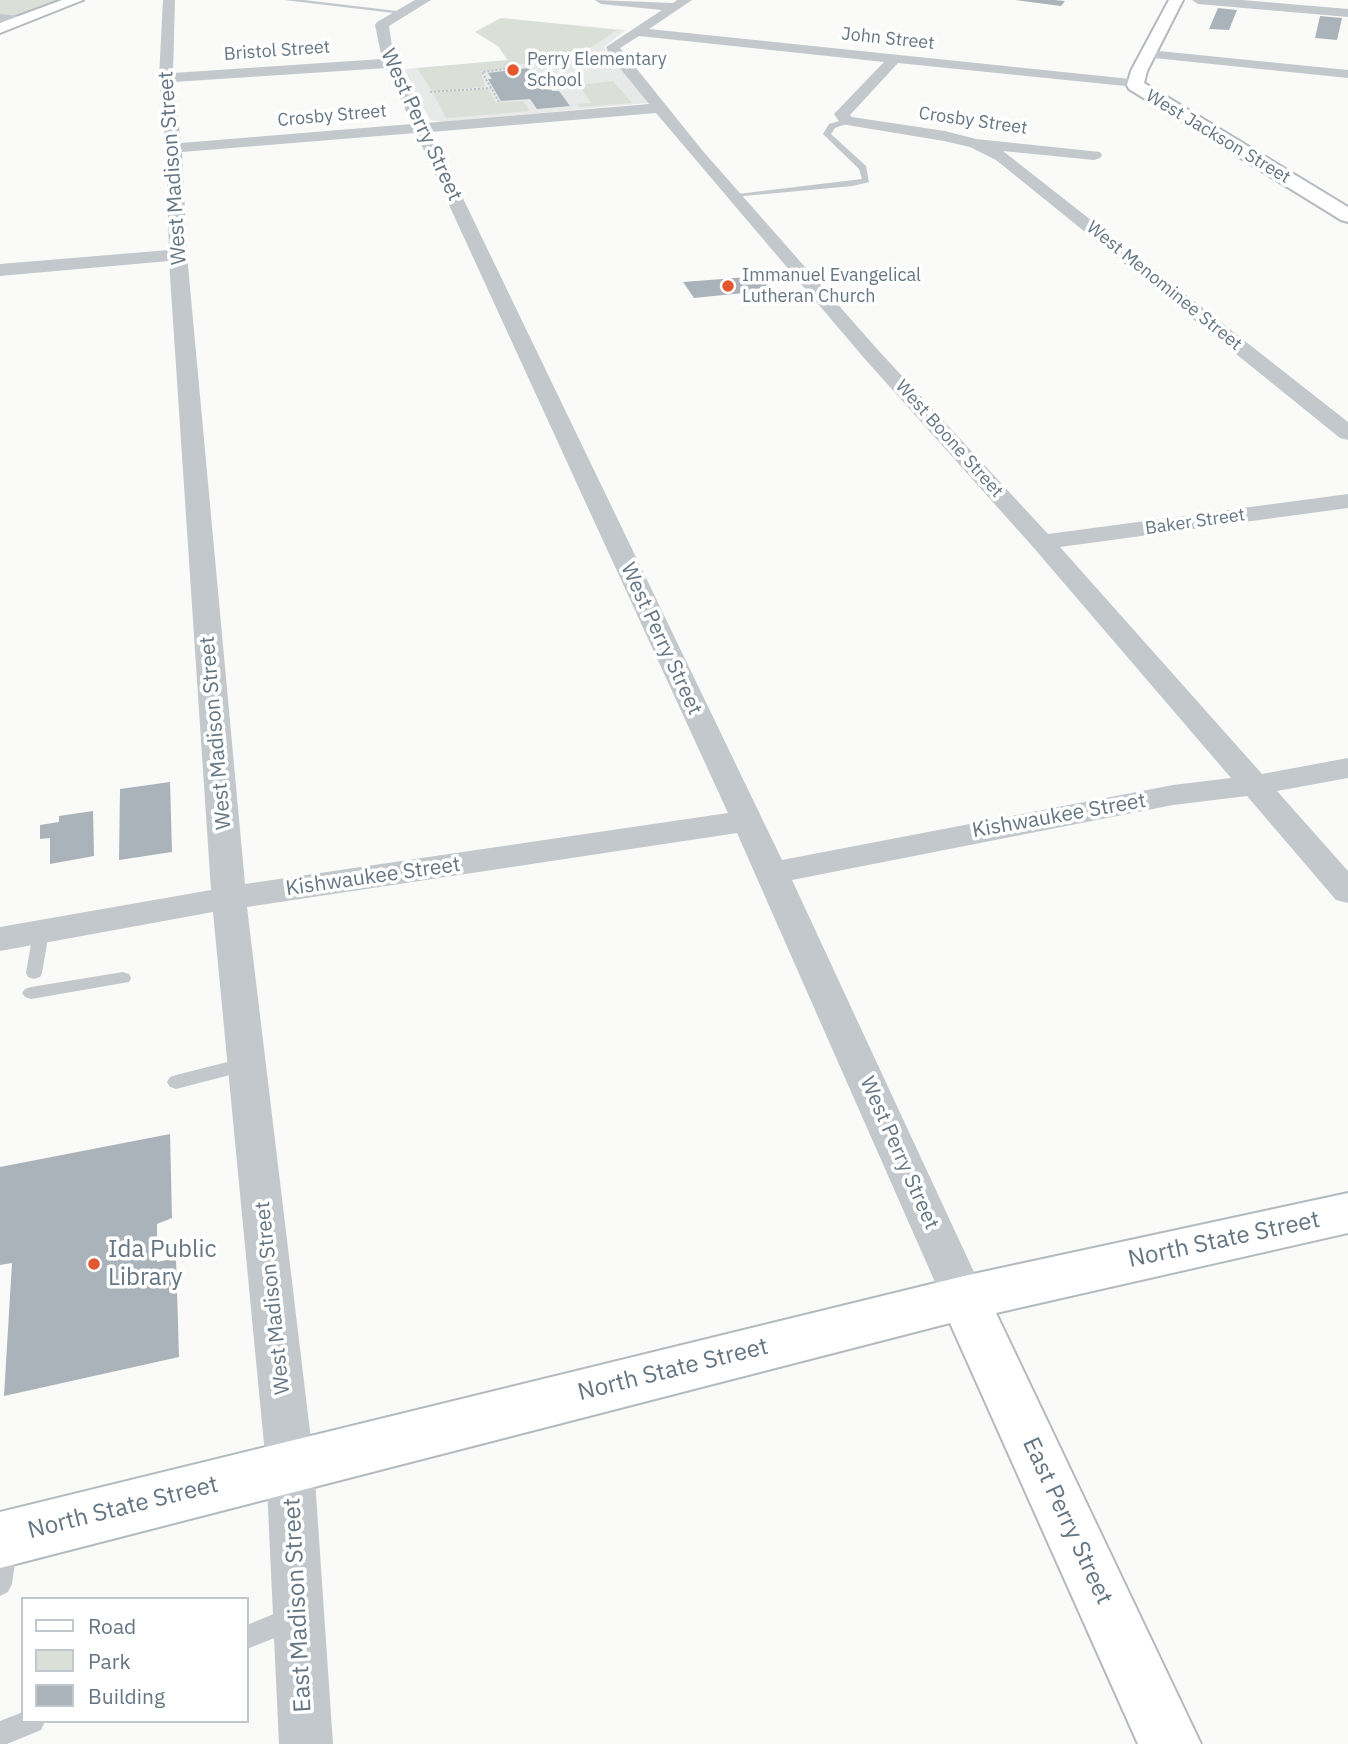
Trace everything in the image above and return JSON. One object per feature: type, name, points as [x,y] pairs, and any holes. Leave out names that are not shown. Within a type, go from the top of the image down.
[{"type":"street","points":[[0,28],[76,0]]},
{"type":"street","name":"West Madison Street","points":[[169,0],[166,78],[174,148],[178,255],[229,898],[290,1465]]},
{"type":"street","name":"West Perry Street","points":[[425,0],[382,25],[382,37],[390,62],[772,873],[964,1298]]},
{"type":"street","points":[[601,0],[680,4]]},
{"type":"street","name":"West Jackson Street","points":[[1176,0],[1135,83],[1139,90],[1345,211]]},
{"type":"street","points":[[1198,0],[1348,13]]},
{"type":"street","name":"West Boone Street","points":[[680,4],[613,50],[733,195],[1042,542],[1348,892]]},
{"type":"street","points":[[0,18],[20,20]]},
{"type":"street","name":"John Street","points":[[636,32],[1135,83]]},
{"type":"street","points":[[1149,54],[1348,74]]},
{"type":"street","points":[[846,121],[842,114],[894,59]]},
{"type":"street","name":"Bristol Street","points":[[166,78],[390,62]]},
{"type":"street","name":"Crosby Street","points":[[174,148],[661,108]]},
{"type":"street","name":"Crosby Street","points":[[846,121],[976,144],[1094,155]]},
{"type":"street","name":"West Menominee Street","points":[[976,144],[1002,157],[1348,433]]},
{"type":"street","points":[[0,270],[178,255]]},
{"type":"street","name":"Baker Street","points":[[1042,542],[1348,501]]},
{"type":"street","name":"Kishwaukee Street","points":[[772,873],[973,832],[1348,768]]},
{"type":"street","name":"Kishwaukee Street","points":[[0,940],[229,898],[747,821]]},
{"type":"street","name":"North State Street","points":[[2,1554],[290,1465],[964,1298],[1348,1213]]},
{"type":"street","name":"East Perry Street","points":[[964,1298],[1170,1744]]},
{"type":"street","name":"East Madison Street","points":[[290,1465],[306,1744]]},
{"type":"lane","points":[[287,0],[402,12]]},
{"type":"lane","points":[[733,195],[853,184],[866,180],[867,174],[863,168],[827,134],[832,126],[846,121]]},
{"type":"lane","points":[[34,973],[41,932]]},
{"type":"lane","points":[[31,993],[123,978]]},
{"type":"lane","points":[[177,1082],[247,1064]]},
{"type":"lane","points":[[248,1637],[299,1616]]},
{"type":"lane","points":[[0,1734],[27,1723]]},
{"type":"path","points":[[499,102],[482,72],[513,68]]},
{"type":"path","points":[[430,92],[491,88]]},
{"type":"shaded area","name":"Perry Elementary School","points":[[501,18],[626,30],[604,47],[648,103],[442,122],[430,120],[404,69],[508,61],[498,46],[475,32]]},
{"type":"green space","points":[[0,0],[77,0],[0,28]]},
{"type":"green space","points":[[501,18],[617,30],[588,49],[596,58],[512,65],[513,68],[480,71],[485,86],[433,92],[417,68],[508,60],[498,46],[475,32]]},
{"type":"green space","points":[[613,81],[632,103],[580,107],[578,104],[591,103],[579,85]]},
{"type":"green space","points":[[488,89],[496,103],[523,101],[530,111],[446,118],[433,93]]},
{"type":"building","points":[[1015,0],[1054,0],[1065,1],[1061,6]]},
{"type":"building","points":[[1218,8],[1237,10],[1229,30],[1209,29]]},
{"type":"building","points":[[1320,16],[1342,18],[1337,40],[1315,38]]},
{"type":"building","points":[[528,68],[544,86],[548,86],[552,91],[559,91],[570,106],[537,109],[530,99],[501,101],[488,79],[492,79],[488,73]]},
{"type":"building","name":"Immanuel Evangelical Lutheran Church","points":[[762,276],[773,290],[694,298],[683,282]]},
{"type":"building","points":[[170,782],[172,852],[119,860],[120,789]]},
{"type":"building","points":[[93,811],[94,856],[50,864],[50,838],[40,839],[40,825],[59,822],[59,816]]},
{"type":"building","name":"Ida Public Library","points":[[170,1134],[172,1218],[157,1224],[157,1262],[176,1258],[179,1357],[4,1396],[12,1263],[0,1265],[0,1167]]},
{"type":"place","name":"Perry Elementary School","points":[[513,70]]},
{"type":"place","name":"Immanuel Evangelical Lutheran Church","points":[[728,286]]},
{"type":"place","name":"Ida Public Library","points":[[94,1264]]}]
